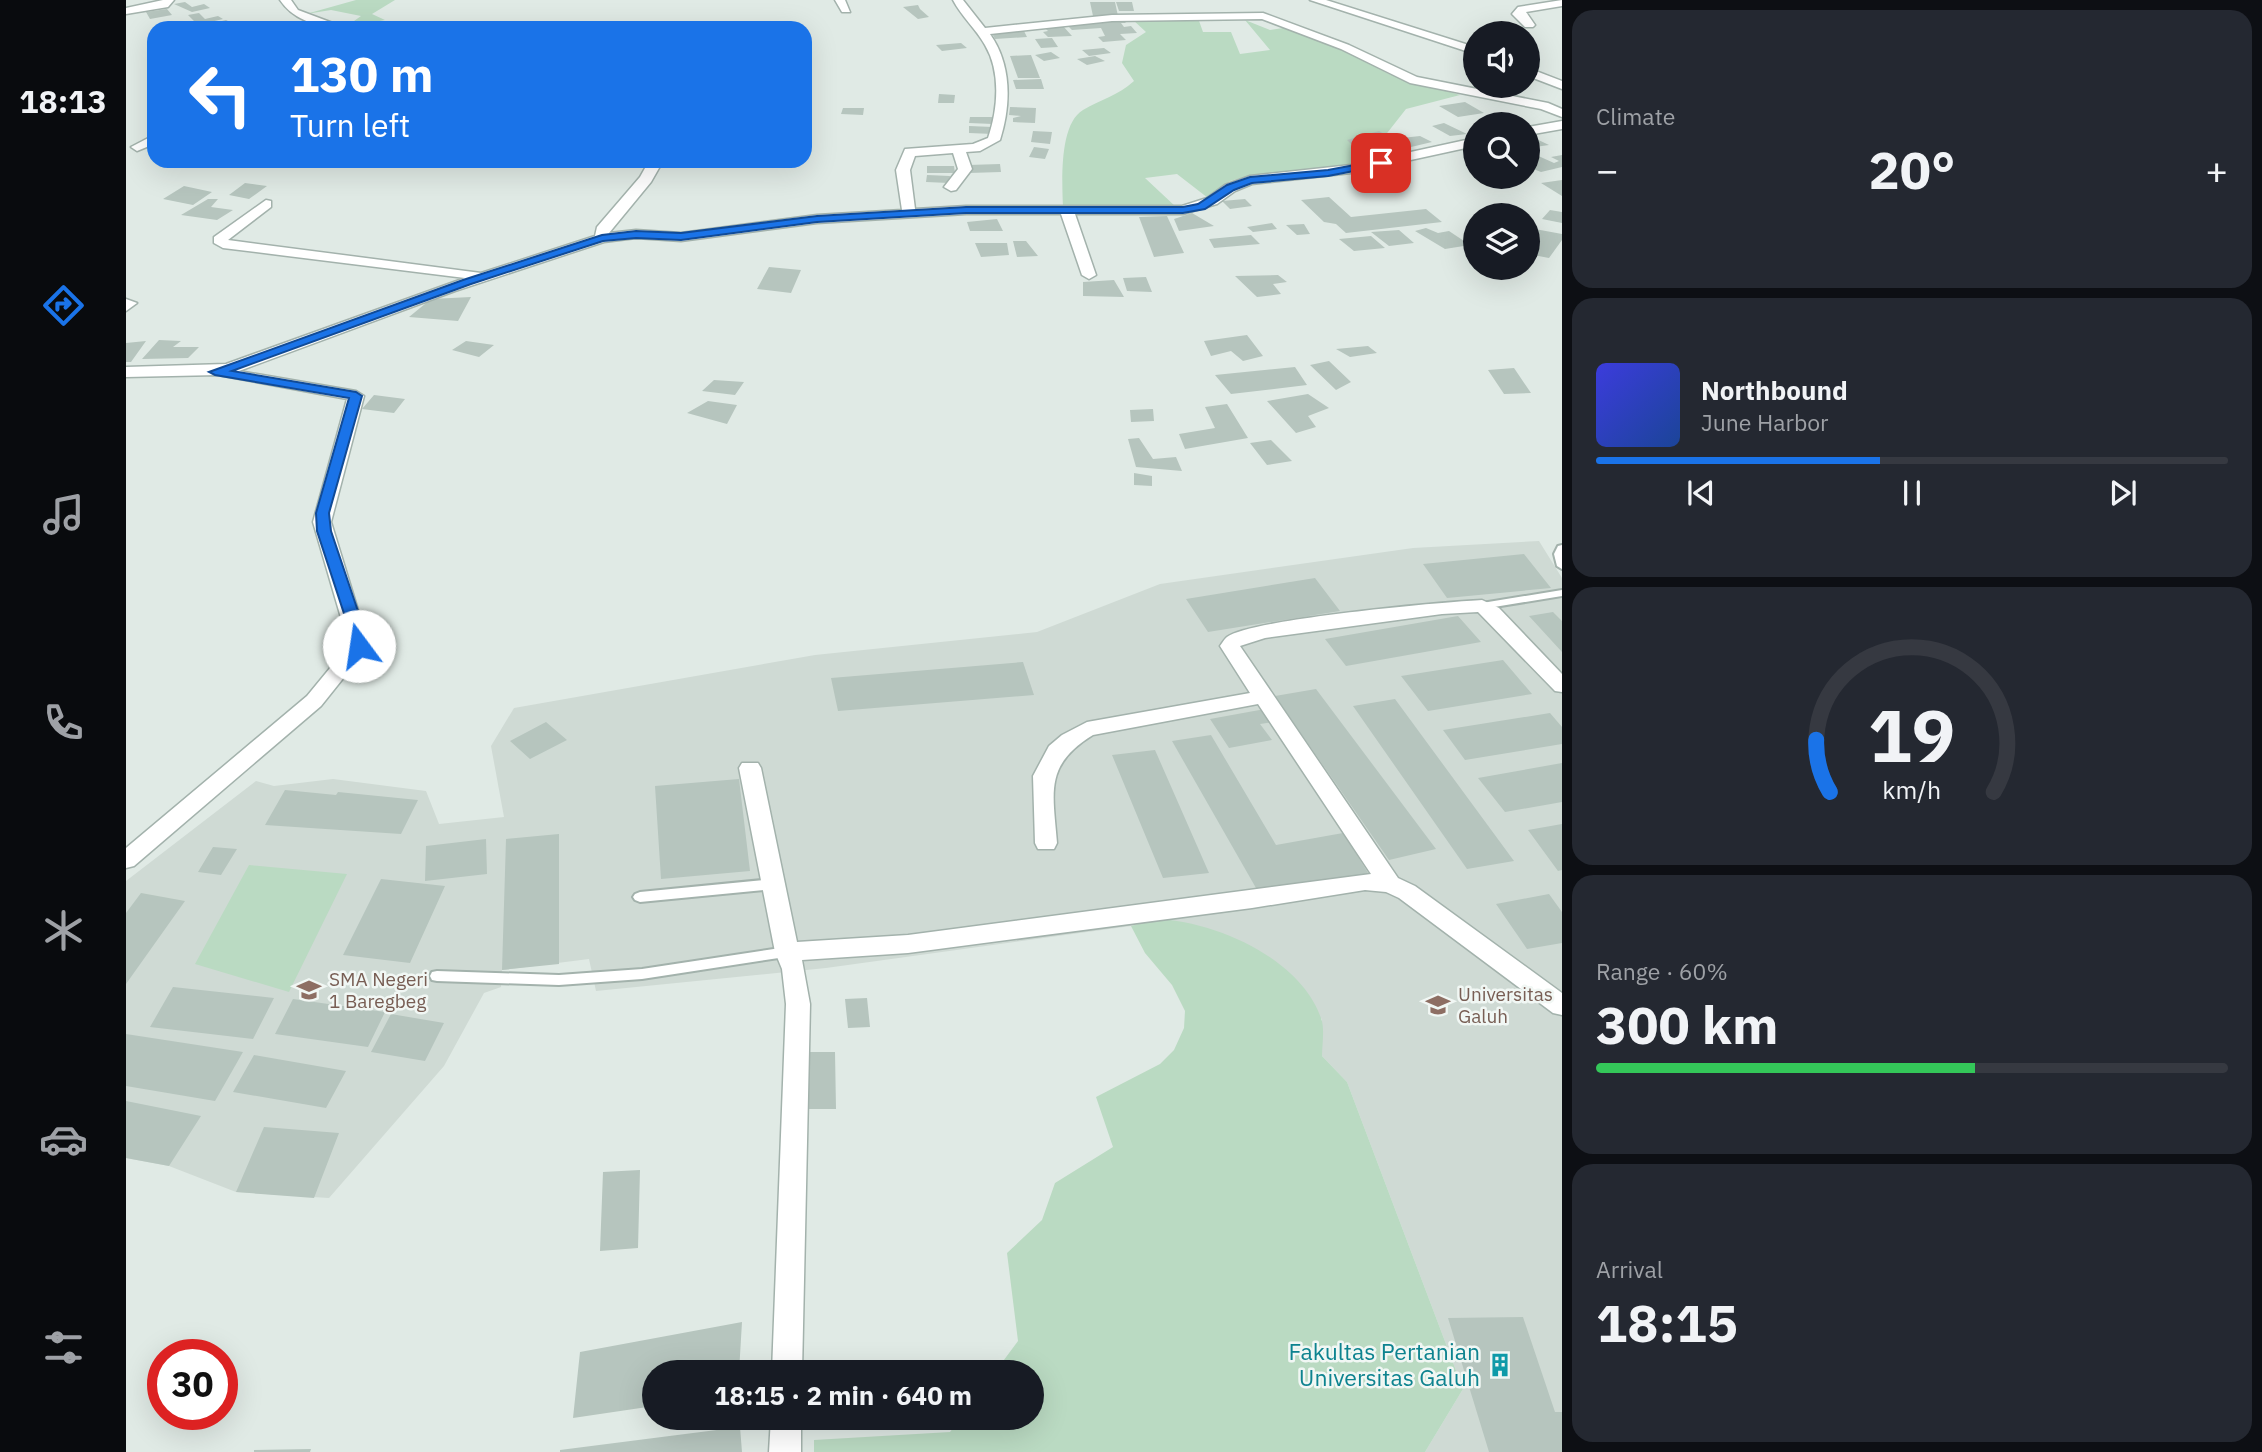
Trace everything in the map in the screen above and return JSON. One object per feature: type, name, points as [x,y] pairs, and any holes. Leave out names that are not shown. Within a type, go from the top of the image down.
[{"type":"street","points":[[126,11],[164,5],[169,0]]},
{"type":"street","points":[[285,0],[300,14],[320,21]]},
{"type":"street","points":[[909,214],[903,170],[909,154],[991,142],[999,127],[1001,83],[997,60],[991,44],[958,0]]},
{"type":"street","points":[[1315,0],[1463,47]]},
{"type":"street","points":[[1525,21],[1518,13],[1522,9],[1562,3]]},
{"type":"street","points":[[981,32],[1112,18],[1264,16],[1345,47],[1414,80],[1544,106],[1562,113]]},
{"type":"street","points":[[1540,77],[1562,85]]},
{"type":"street","points":[[1540,129],[1562,125]]},
{"type":"street","points":[[138,146],[147,142]]},
{"type":"street","points":[[215,372],[244,365],[484,276],[602,238],[636,234],[693,236],[776,223],[997,209],[1183,210],[1201,206],[1230,188],[1250,180],[1351,169],[1463,145]]},
{"type":"street","points":[[951,187],[965,169],[958,148]]},
{"type":"street","points":[[602,238],[602,230],[646,179],[652,168]]},
{"type":"street","points":[[266,204],[219,240],[223,244],[293,255],[484,276]]},
{"type":"street","points":[[1067,211],[1089,275]]},
{"type":"street","points":[[126,372],[215,372],[356,396],[322,513],[324,531],[360,638],[359,646],[321,694],[126,860]]},
{"type":"street","points":[[1562,686],[1492,612],[1482,606],[1443,608],[1263,632],[1234,641],[1230,646],[1390,884],[1433,911],[1562,1006]]},
{"type":"street","points":[[1046,843],[1041,777],[1051,755],[1067,739],[1087,729],[1262,697]]},
{"type":"street","points":[[750,768],[787,952],[794,969],[798,1004],[787,1360]]},
{"type":"street","points":[[787,952],[908,944],[1252,900],[1365,882],[1390,884]]},
{"type":"street","points":[[785,1452],[786,1430]]},
{"type":"lane","points":[[1562,548],[1559,554],[1562,566]]},
{"type":"lane","points":[[1482,606],[1562,593]]},
{"type":"lane","points":[[640,897],[774,884]]},
{"type":"lane","points":[[437,976],[559,980],[642,974],[787,952]]},
{"type":"shaded area","name":"Universitas Galuh","points":[[1539,541],[1562,578],[1562,1452],[1425,1452],[1463,1389],[1347,1082],[1322,1056],[1322,1019],[1156,919],[1131,926],[826,968],[596,991],[589,959],[502,970],[501,987],[484,993],[444,1066],[329,1198],[236,1192],[169,1166],[126,1158],[126,881],[256,781],[274,786],[333,779],[426,791],[439,824],[504,817],[491,746],[514,708],[815,655],[1037,632],[1160,584],[1413,548]]},
{"type":"green space","points":[[356,0],[395,0],[372,14],[385,20],[379,21],[354,21],[361,16],[331,10],[306,14]]},
{"type":"green space","points":[[1198,18],[1203,32],[1231,32],[1240,54],[1270,50],[1245,20],[1270,30],[1283,28],[1339,48],[1389,74],[1460,95],[1406,109],[1384,137],[1367,139],[1379,159],[1310,172],[1248,176],[1230,181],[1208,198],[1177,174],[1145,178],[1176,207],[1063,207],[1064,154],[1075,117],[1134,81],[1122,63],[1126,45],[1146,32],[1132,19]]},
{"type":"green space","points":[[249,865],[347,874],[289,992],[195,964]]},
{"type":"green space","points":[[1156,919],[1179,921],[1229,935],[1275,961],[1295,978],[1310,997],[1322,1022],[1322,1056],[1347,1082],[1463,1389],[1425,1452],[814,1452],[814,1440],[952,1430],[1044,1430],[1044,1360],[1004,1360],[1018,1341],[1007,1253],[1042,1220],[1055,1183],[1113,1147],[1096,1097],[1160,1064],[1174,1050],[1184,1028],[1185,1011],[1172,985],[1145,953],[1131,926]]},
{"type":"building","points":[[185,2],[192,7],[204,4],[210,8],[192,12],[174,4]]},
{"type":"building","points":[[1090,2],[1115,2],[1118,16],[1093,16]]},
{"type":"building","points":[[1116,2],[1132,2],[1134,11],[1119,11]]},
{"type":"building","points":[[918,5],[929,17],[918,19],[903,7]]},
{"type":"building","points":[[167,9],[172,15],[150,19],[146,12]]},
{"type":"building","points":[[199,13],[205,19],[218,16],[223,19],[194,21],[188,15]]},
{"type":"building","points":[[1122,19],[1126,23],[1121,23],[1124,27],[1131,26],[1137,33],[1120,34],[1126,40],[1103,42],[1098,37],[1105,36],[1101,28],[1072,30],[1067,25]]},
{"type":"building","points":[[1063,26],[1072,36],[1048,37],[1043,32],[1048,31],[1044,27]]},
{"type":"building","points":[[1024,31],[1027,37],[995,39],[992,33]]},
{"type":"building","points":[[1052,38],[1058,47],[1041,48],[1035,39]]},
{"type":"building","points":[[961,43],[967,48],[942,51],[936,45]]},
{"type":"building","points":[[1104,48],[1111,53],[1089,56],[1082,50]]},
{"type":"building","points":[[1051,52],[1060,58],[1044,61],[1035,55]]},
{"type":"building","points":[[1031,55],[1040,78],[1018,78],[1010,56]]},
{"type":"building","points":[[1095,56],[1105,61],[1087,65],[1077,59]]},
{"type":"building","points":[[1041,79],[1044,89],[1016,89],[1013,80]]},
{"type":"building","points":[[939,94],[955,95],[954,103],[938,103]]},
{"type":"building","points":[[1465,102],[1482,112],[1463,112],[1463,116],[1458,117],[1439,106]]},
{"type":"building","points":[[1010,107],[1036,108],[1035,123],[1013,122],[1013,118],[1021,116],[1009,115]]},
{"type":"building","points":[[843,108],[864,108],[863,115],[841,114]]},
{"type":"building","points":[[970,117],[994,117],[993,124],[969,123]]},
{"type":"building","points":[[1444,123],[1463,134],[1450,136],[1432,126]]},
{"type":"building","points":[[969,126],[993,127],[993,134],[969,133]]},
{"type":"building","points":[[1033,131],[1052,132],[1050,144],[1031,142]]},
{"type":"building","points":[[1379,131],[1393,139],[1420,136],[1432,142],[1365,158],[1347,140]]},
{"type":"building","points":[[1034,147],[1049,149],[1045,159],[1029,157]]},
{"type":"building","points":[[1562,155],[1562,167],[1541,172],[1540,157],[1554,163],[1559,161],[1551,157]]},
{"type":"building","points":[[1000,164],[1001,172],[969,173],[968,165]]},
{"type":"building","points":[[927,166],[954,166],[955,173],[927,173]]},
{"type":"building","points":[[927,175],[950,176],[949,183],[926,182]]},
{"type":"building","points":[[1562,180],[1562,196],[1541,183]]},
{"type":"building","points":[[245,183],[267,186],[249,199],[229,195]]},
{"type":"building","points":[[184,186],[212,192],[193,205],[163,199]]},
{"type":"building","points":[[1329,197],[1351,217],[1426,209],[1442,222],[1346,233],[1336,224],[1324,222],[1301,200]]},
{"type":"building","points":[[208,199],[218,199],[211,207],[233,210],[217,220],[181,215]]},
{"type":"building","points":[[1245,199],[1252,206],[1230,209],[1222,201]]},
{"type":"building","points":[[1550,210],[1562,212],[1562,223],[1542,219]]},
{"type":"building","points":[[1192,213],[1214,226],[1179,231],[1174,219]]},
{"type":"building","points":[[1167,216],[1184,253],[1154,257],[1139,217]]},
{"type":"building","points":[[997,219],[1003,231],[970,231],[967,222]]},
{"type":"building","points":[[1272,223],[1277,229],[1253,232],[1247,227]]},
{"type":"building","points":[[1304,224],[1310,234],[1297,235],[1286,225]]},
{"type":"building","points":[[1426,228],[1438,233],[1449,231],[1463,240],[1463,246],[1445,249],[1415,231]]},
{"type":"building","points":[[1399,230],[1414,243],[1389,246],[1371,232]]},
{"type":"building","points":[[1540,230],[1562,234],[1562,240],[1549,258],[1540,256]]},
{"type":"building","points":[[1251,235],[1260,244],[1214,248],[1209,239]]},
{"type":"building","points":[[1371,236],[1385,248],[1354,251],[1339,239]]},
{"type":"building","points":[[1013,241],[1026,241],[1038,256],[1017,257]]},
{"type":"building","points":[[975,243],[1007,243],[1009,255],[981,257]]},
{"type":"building","points":[[769,267],[801,270],[791,293],[757,289]]},
{"type":"building","points":[[1278,275],[1287,282],[1273,284],[1281,294],[1257,297],[1235,276]]},
{"type":"building","points":[[1146,277],[1152,292],[1127,291],[1123,278]]},
{"type":"building","points":[[1114,280],[1124,297],[1083,296],[1083,282]]},
{"type":"building","points":[[471,297],[458,321],[409,317],[431,299]]},
{"type":"building","points":[[1247,335],[1263,356],[1243,361],[1231,351],[1211,356],[1204,341]]},
{"type":"building","points":[[159,340],[181,341],[173,347],[199,347],[188,358],[142,359]]},
{"type":"building","points":[[146,341],[131,362],[126,362],[126,343]]},
{"type":"building","points":[[466,341],[494,345],[479,357],[452,350]]},
{"type":"building","points":[[1368,346],[1377,353],[1350,357],[1336,349]]},
{"type":"building","points":[[1329,361],[1351,382],[1336,390],[1310,365]]},
{"type":"building","points":[[1295,367],[1307,385],[1231,394],[1215,375]]},
{"type":"building","points":[[1514,368],[1531,393],[1504,394],[1488,370]]},
{"type":"building","points":[[714,380],[744,382],[735,395],[702,391]]},
{"type":"building","points":[[1308,394],[1329,408],[1308,416],[1316,427],[1296,433],[1267,401]]},
{"type":"building","points":[[374,395],[405,399],[394,413],[362,409]]},
{"type":"building","points":[[708,401],[737,405],[727,424],[687,413]]},
{"type":"building","points":[[1227,404],[1248,438],[1185,449],[1179,434],[1215,428],[1205,407]]},
{"type":"building","points":[[1153,409],[1154,421],[1131,422],[1130,410]]},
{"type":"building","points":[[1139,438],[1153,459],[1176,457],[1182,471],[1136,467],[1128,439]]},
{"type":"building","points":[[1271,440],[1292,461],[1267,465],[1250,443]]},
{"type":"building","points":[[1134,473],[1152,476],[1152,486],[1134,485]]},
{"type":"building","points":[[1524,554],[1551,588],[1447,598],[1423,564]]},
{"type":"building","points":[[1315,578],[1340,611],[1208,632],[1186,599]]},
{"type":"building","points":[[1553,612],[1562,621],[1562,652],[1529,616]]},
{"type":"building","points":[[1458,616],[1481,642],[1346,666],[1325,639]]},
{"type":"building","points":[[1503,660],[1532,694],[1428,711],[1401,676]]},
{"type":"building","points":[[1023,662],[1034,695],[838,711],[831,678]]},
{"type":"building","points":[[1316,689],[1436,849],[1389,860],[1275,696]]},
{"type":"building","points":[[1395,699],[1514,861],[1467,869],[1353,706]]},
{"type":"building","points":[[1265,709],[1274,722],[1260,724],[1272,740],[1229,748],[1210,719]]},
{"type":"building","points":[[1550,713],[1562,727],[1562,744],[1465,760],[1443,730]]},
{"type":"building","points":[[546,722],[567,740],[530,759],[510,741]]},
{"type":"building","points":[[1211,735],[1276,845],[1343,833],[1370,876],[1260,895],[1172,741]]},
{"type":"building","points":[[1155,750],[1209,873],[1163,878],[1112,755]]},
{"type":"building","points":[[1562,763],[1562,802],[1505,812],[1478,778]]},
{"type":"building","points":[[739,779],[750,871],[661,879],[655,786]]},
{"type":"building","points":[[285,790],[418,800],[401,834],[265,825]]},
{"type":"building","points":[[1562,824],[1562,870],[1558,871],[1528,830]]},
{"type":"building","points":[[559,834],[559,964],[502,970],[506,839]]},
{"type":"building","points":[[486,839],[487,874],[425,881],[426,846]]},
{"type":"building","points":[[213,847],[237,849],[221,875],[198,872]]},
{"type":"building","points":[[381,879],[445,886],[410,963],[343,955]]},
{"type":"building","points":[[141,893],[185,901],[126,984],[126,913]]},
{"type":"building","points":[[1549,894],[1562,912],[1562,943],[1527,949],[1496,904]]},
{"type":"building","points":[[173,987],[274,998],[253,1039],[150,1027]]},
{"type":"building","points":[[867,998],[870,1027],[848,1028],[845,999]]},
{"type":"building","points":[[293,999],[385,1012],[368,1047],[275,1034]]},
{"type":"building","points":[[391,1014],[444,1023],[425,1061],[371,1052]]},
{"type":"building","points":[[126,1034],[243,1052],[215,1101],[126,1086]]},
{"type":"building","points":[[806,1052],[835,1052],[836,1109],[808,1109]]},
{"type":"building","points":[[254,1055],[346,1071],[326,1108],[233,1092]]},
{"type":"building","points":[[126,1101],[201,1116],[169,1166],[126,1158]]},
{"type":"building","points":[[264,1127],[339,1133],[314,1198],[236,1192]]},
{"type":"building","points":[[640,1170],[638,1248],[600,1251],[603,1172]]},
{"type":"building","name":"Fakultas Pertanian Universitas Galuh","points":[[1523,1317],[1555,1412],[1562,1412],[1562,1452],[1489,1452],[1448,1318]]},
{"type":"building","points":[[742,1322],[740,1360],[642,1360],[642,1408],[573,1418],[580,1352]]},
{"type":"building","points":[[717,1430],[740,1430],[742,1452],[560,1452]]},
{"type":"building","points":[[311,1449],[310,1452],[254,1452],[254,1450]]},
{"type":"place","name":"SMA Negeri 1 Baregbeg","points":[[309,990]]},
{"type":"place","name":"Universitas Galuh","points":[[1438,1005]]},
{"type":"place","name":"Fakultas Pertanian Universitas Galuh","points":[[1500,1365]]},
{"type":"route","points":[[359,646],[360,638],[324,531],[322,513],[356,396],[267,378],[215,372],[244,365],[386,310],[602,238],[636,234],[681,237],[817,219],[966,210],[1183,210],[1201,206],[1230,188],[1250,180],[1328,173],[1381,163]]}]
